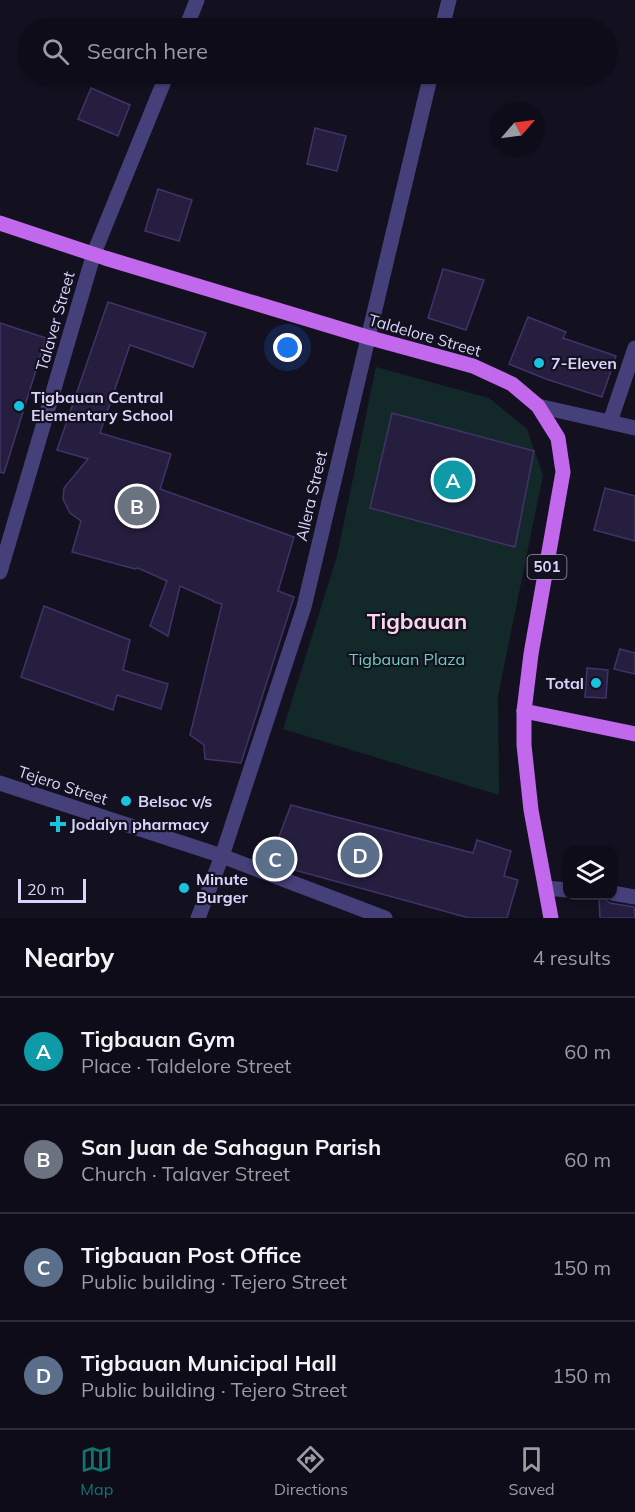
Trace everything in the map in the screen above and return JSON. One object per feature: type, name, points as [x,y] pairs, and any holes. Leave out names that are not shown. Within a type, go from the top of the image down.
[{"type":"main road","name":"Taldelore Street","points":[[0,223],[367,337],[473,366],[512,384],[538,406],[558,438],[563,472],[531,654],[524,711],[524,745],[531,810],[551,918]]},
{"type":"main road","points":[[524,711],[635,734]]},
{"type":"street","points":[[190,18],[197,0]]},
{"type":"street","points":[[444,18],[449,0]]},
{"type":"street","name":"Talaver Street","points":[[0,572],[94,254],[163,84]]},
{"type":"street","name":"Allera Street","points":[[198,918],[222,856],[304,607],[429,84]]},
{"type":"street","points":[[610,422],[635,348]]},
{"type":"street","points":[[538,406],[635,428]]},
{"type":"street","name":"Tejero Street","points":[[0,783],[222,856],[385,918]]},
{"type":"street","points":[[546,888],[563,890]]},
{"type":"street","points":[[617,895],[635,897]]},
{"type":"green space","name":"Tigbauan Plaza","points":[[376,367],[489,398],[527,429],[543,475],[498,696],[499,795],[283,729],[337,556]]},
{"type":"building","points":[[91,88],[130,105],[118,136],[78,119]]},
{"type":"building","points":[[315,128],[346,136],[337,171],[307,164]]},
{"type":"building","points":[[158,189],[192,200],[179,241],[145,231]]},
{"type":"building","points":[[443,269],[484,280],[466,330],[428,318]]},
{"type":"building","points":[[108,302],[206,333],[193,367],[130,345],[100,433],[171,454],[160,489],[294,537],[278,591],[294,597],[241,763],[205,759],[204,745],[190,735],[222,604],[180,586],[168,636],[150,626],[167,581],[138,568],[72,552],[81,521],[70,513],[63,499],[64,488],[88,459],[57,450]]},
{"type":"building","points":[[528,317],[566,332],[563,338],[616,356],[602,397],[509,364]]},
{"type":"building","points":[[0,323],[46,338],[4,473],[0,472]]},
{"type":"building","points":[[392,413],[534,451],[515,547],[370,508]]},
{"type":"building","points":[[605,488],[635,496],[635,541],[594,530]]},
{"type":"building","points":[[44,606],[130,640],[123,670],[168,684],[161,709],[117,695],[113,710],[21,677]]},
{"type":"building","points":[[620,649],[635,653],[635,674],[614,669]]},
{"type":"building","name":"Total","points":[[587,668],[608,670],[606,698],[585,697]]},
{"type":"building","points":[[291,805],[473,853],[477,840],[511,851],[504,876],[518,880],[507,918],[469,918],[269,863]]},
{"type":"building","points":[[599,900],[634,907],[635,918],[600,918]]},
{"type":"place","name":"7-Eleven","points":[[539,363]]},
{"type":"place","name":"Tigbauan Central Elementary School","points":[[19,406]]},
{"type":"place","name":"Tigbauan Gym","points":[[453,480]]},
{"type":"place","name":"San Juan de Sahagun Parish","points":[[137,506]]},
{"type":"place","name":"Total","points":[[596,683]]},
{"type":"place","name":"Belsoc v/s","points":[[126,801]]},
{"type":"place","name":"Jodalyn pharmacy","points":[[58,824]]},
{"type":"place","name":"Tigbauan Municipal Hall","points":[[360,855]]},
{"type":"place","name":"Tigbauan Post Office","points":[[275,859]]},
{"type":"place","name":"Minute Burger","points":[[184,888]]},
{"type":"district","name":"Tigbauan","points":[[417,621]]}]
